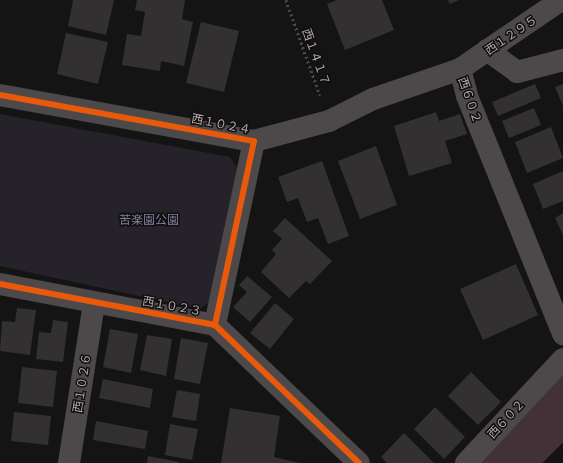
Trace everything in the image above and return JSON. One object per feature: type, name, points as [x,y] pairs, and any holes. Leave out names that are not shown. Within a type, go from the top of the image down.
[{"type":"street","name":"西１２９５","points":[[460,69],[561,0]]},
{"type":"street","points":[[487,50],[516,72],[563,60]]},
{"type":"street","name":"西６０２","points":[[254,141],[330,121],[374,99],[460,69],[467,96],[563,334]]},
{"type":"street","name":"西１０２４","points":[[0,95],[254,141],[215,325]]},
{"type":"street","name":"西１０２３","points":[[0,284],[94,304],[215,325],[359,463]]},
{"type":"street","name":"西１０２６","points":[[69,463],[94,304]]},
{"type":"street","name":"西６０２","points":[[466,463],[563,359]]},
{"type":"green space","name":"苦楽園公園","points":[[0,114],[230,157],[237,168],[213,299],[200,309],[0,266]]},
{"type":"building","points":[[73,0],[114,0],[106,35],[68,26]]},
{"type":"building","points":[[137,0],[185,0],[182,19],[193,22],[184,66],[161,61],[160,71],[122,65],[127,34],[141,36],[145,12],[135,10]]},
{"type":"building","points":[[337,0],[382,0],[394,30],[345,50],[327,4]]},
{"type":"building","points":[[448,0],[459,0],[450,4]]},
{"type":"building","points":[[201,22],[239,31],[224,92],[186,83]]},
{"type":"building","points":[[66,33],[108,42],[98,84],[57,74]]},
{"type":"building","points":[[535,84],[541,98],[498,116],[492,102]]},
{"type":"building","points":[[563,84],[563,106],[555,87]]},
{"type":"building","points":[[534,108],[541,125],[509,138],[502,121]]},
{"type":"building","points":[[436,112],[439,121],[460,114],[467,134],[445,141],[452,163],[409,176],[394,126]]},
{"type":"building","points":[[551,127],[563,158],[527,173],[515,142]]},
{"type":"building","points":[[376,146],[397,205],[360,219],[338,161]]},
{"type":"building","points":[[322,161],[349,236],[328,244],[318,218],[307,222],[298,198],[287,202],[278,177]]},
{"type":"building","points":[[563,171],[563,201],[543,209],[533,184]]},
{"type":"building","points":[[563,213],[563,235],[555,218]]},
{"type":"building","points":[[285,218],[332,261],[310,284],[306,281],[289,298],[261,272],[276,254],[272,250],[282,239],[273,231]]},
{"type":"building","points":[[516,264],[538,315],[483,340],[460,289]]},
{"type":"building","points":[[247,276],[272,297],[250,322],[233,307],[247,292],[239,285]]},
{"type":"building","points":[[275,303],[294,319],[270,349],[250,333]]},
{"type":"building","points":[[17,308],[36,310],[30,355],[0,351],[2,321],[15,322]]},
{"type":"building","points":[[53,320],[68,322],[63,362],[36,359],[39,332],[51,333]]},
{"type":"building","points":[[110,329],[138,334],[131,373],[103,367]]},
{"type":"building","points":[[147,335],[172,339],[166,376],[140,370]]},
{"type":"building","points":[[181,338],[208,343],[200,384],[174,379]]},
{"type":"building","points":[[22,367],[57,371],[53,407],[18,403]]},
{"type":"building","points":[[471,372],[501,402],[478,425],[448,396]]},
{"type":"building","points":[[103,379],[153,389],[150,408],[99,398]]},
{"type":"building","points":[[177,390],[200,394],[196,421],[172,417]]},
{"type":"building","points":[[435,407],[465,437],[444,459],[414,429]]},
{"type":"building","points":[[230,408],[280,416],[274,457],[300,463],[221,463]]},
{"type":"building","points":[[14,412],[51,416],[48,445],[11,441]]},
{"type":"building","points":[[96,421],[148,431],[145,449],[93,440]]},
{"type":"building","points":[[170,424],[198,429],[192,460],[165,455]]},
{"type":"building","points":[[404,433],[434,463],[387,463],[381,457]]},
{"type":"building","points":[[148,456],[179,462],[179,463],[147,463]]},
{"type":"waterway","points":[[502,463],[563,403]]},
{"type":"cycle path","points":[[0,95],[254,141],[215,325]]},
{"type":"cycle path","points":[[0,284],[215,325],[359,463]]}]
